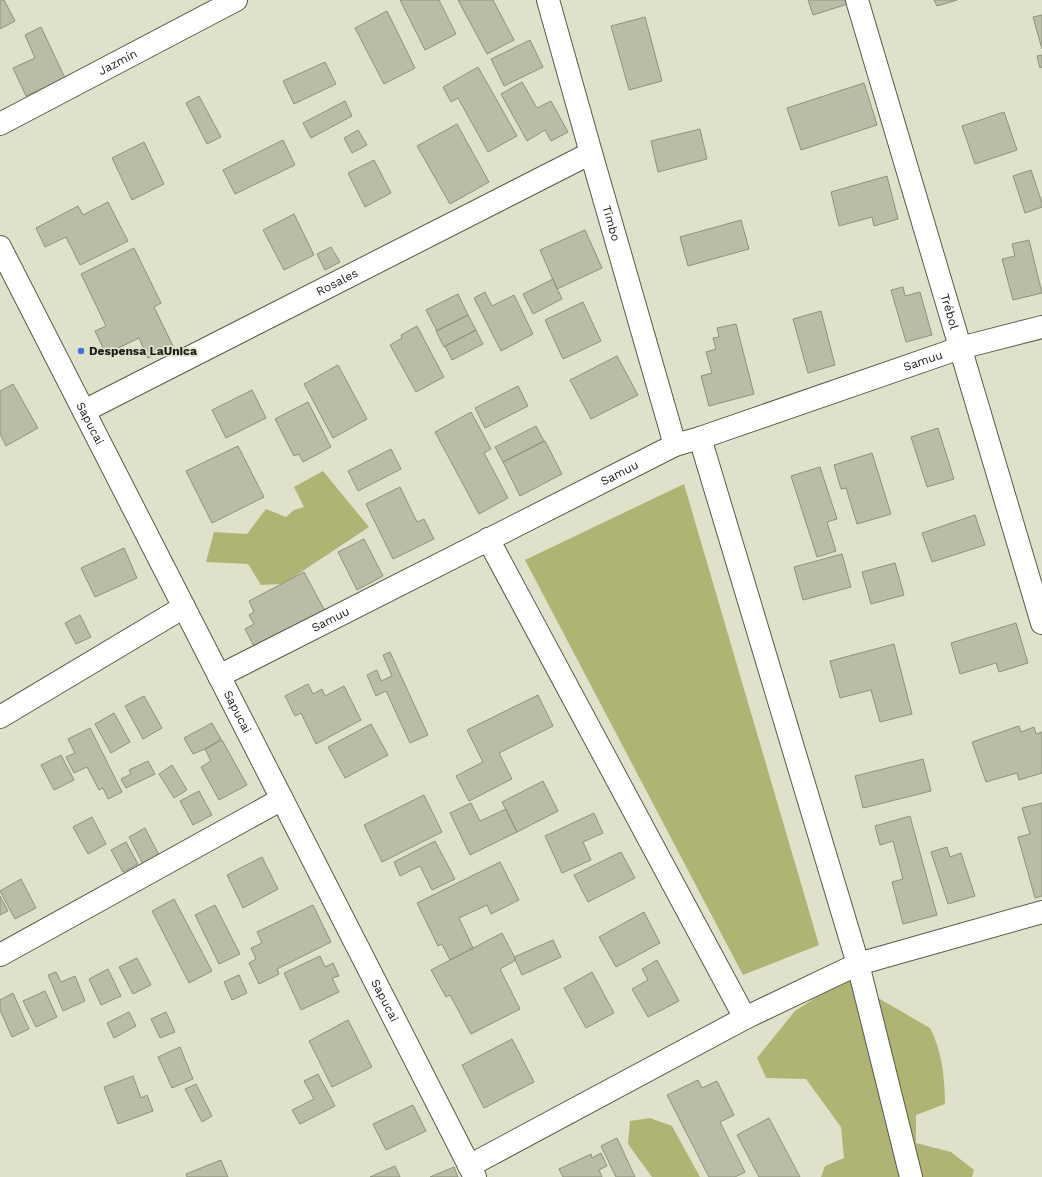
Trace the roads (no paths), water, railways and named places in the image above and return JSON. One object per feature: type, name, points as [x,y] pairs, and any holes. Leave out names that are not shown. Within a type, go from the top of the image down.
[{"type":"street","name":"Jazmín","points":[[0,124],[236,0]]},
{"type":"street","name":"Timbo","points":[[548,0],[675,445]]},
{"type":"street","name":"Trébol","points":[[857,0],[1042,623]]},
{"type":"street","name":"Rosales","points":[[84,411],[591,153]]},
{"type":"street","name":"Sapucai","points":[[0,247],[472,1171]]},
{"type":"street","name":"Samuu","points":[[220,676],[675,445],[700,438],[960,348],[1042,326]]},
{"type":"street","points":[[700,438],[858,964],[911,1177]]},
{"type":"street","points":[[488,539],[745,1018]]},
{"type":"street","points":[[0,717],[184,607]]},
{"type":"street","points":[[0,955],[282,799]]},
{"type":"street","points":[[472,1171],[745,1018],[858,964],[1042,912]]},
{"type":"place","name":"Despensa LaUnica","points":[[81,351]]}]
